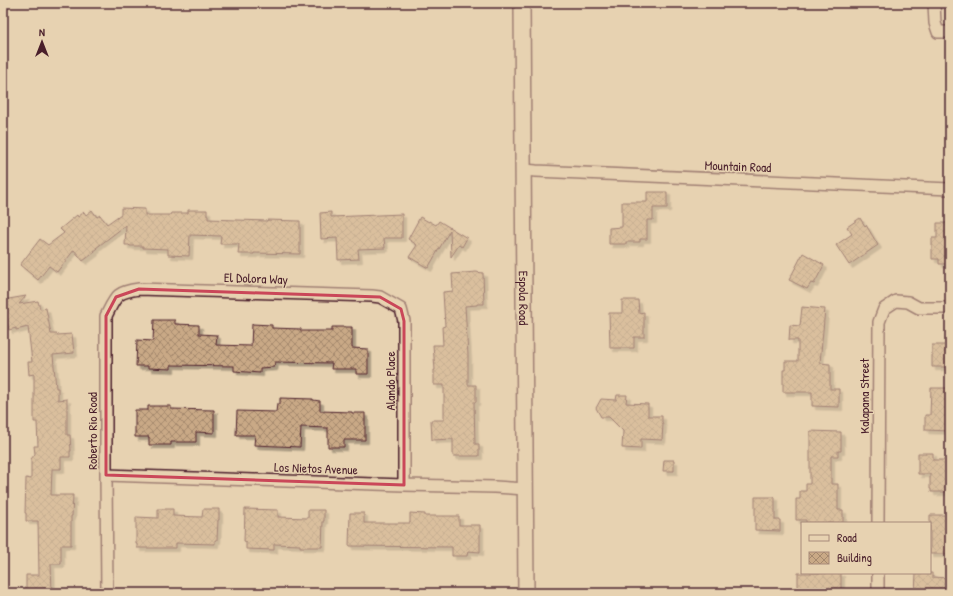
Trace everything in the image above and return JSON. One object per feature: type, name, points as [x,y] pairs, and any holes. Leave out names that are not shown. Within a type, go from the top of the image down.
[{"type":"main road","name":"Espola Road","points":[[522,3],[526,593]]},
{"type":"street","points":[[934,3],[934,23],[938,32],[950,32]]},
{"type":"street","name":"Mountain Road","points":[[524,170],[950,189]]},
{"type":"street","name":"El Dolora Way","points":[[139,289],[372,296]]},
{"type":"street","name":"Roberto Rio Road","points":[[107,593],[106,316],[116,297],[128,291],[139,289]]},
{"type":"street","name":"Alando Place","points":[[372,296],[380,297],[401,310],[404,321],[404,485]]},
{"type":"street","name":"Kalapana Street","points":[[878,522],[879,322],[884,309],[896,301],[908,302],[919,308],[950,308]]},
{"type":"street","name":"Los Nietos Avenue","points":[[106,475],[525,488]]},
{"type":"street","points":[[878,574],[878,593]]},
{"type":"highlighted area","points":[[139,289],[380,297],[401,309],[404,321],[404,485],[106,475],[106,316],[116,297]]},
{"type":"building","points":[[647,192],[667,192],[667,208],[653,208],[653,220],[647,220],[647,239],[640,239],[640,242],[626,242],[626,244],[609,244],[609,228],[622,227],[622,202],[647,202]]},
{"type":"building","points":[[121,208],[145,209],[145,215],[170,215],[171,213],[188,213],[188,210],[207,210],[208,219],[300,221],[300,254],[238,254],[239,244],[220,244],[221,236],[190,235],[189,256],[168,255],[168,249],[143,248],[143,246],[125,245],[126,225],[96,248],[97,249],[94,251],[95,252],[83,261],[74,250],[57,272],[49,266],[38,280],[20,265],[40,239],[48,245],[64,233],[60,229],[77,215],[78,217],[84,212],[86,215],[92,210],[97,217],[100,215],[107,224],[121,214]]},
{"type":"building","points":[[331,212],[331,217],[402,214],[402,238],[384,238],[385,248],[358,249],[359,259],[338,260],[337,238],[321,239],[320,213]]},
{"type":"building","points":[[420,217],[436,225],[439,221],[467,238],[462,247],[459,245],[451,257],[450,230],[428,268],[409,257],[417,245],[408,239]]},
{"type":"building","points":[[860,218],[878,245],[849,265],[836,245],[852,234],[847,227]]},
{"type":"building","points":[[937,223],[950,223],[950,264],[939,264],[939,259],[932,259],[932,238],[937,238]]},
{"type":"building","points":[[803,253],[824,265],[814,284],[811,283],[807,289],[789,280]]},
{"type":"building","points":[[476,272],[483,273],[484,304],[465,306],[468,385],[476,385],[476,402],[474,402],[475,444],[479,444],[479,456],[453,456],[453,439],[432,440],[431,420],[444,420],[444,385],[434,385],[435,370],[433,345],[443,345],[442,327],[445,326],[443,292],[453,291],[452,274]]},
{"type":"building","points":[[26,296],[19,304],[38,301],[40,309],[46,308],[51,334],[72,334],[74,353],[53,355],[56,388],[58,388],[58,400],[67,399],[67,435],[70,435],[71,451],[70,457],[61,457],[61,469],[52,469],[51,495],[73,495],[71,545],[61,545],[61,564],[51,564],[52,593],[26,593],[26,575],[39,575],[38,521],[26,521],[25,513],[26,478],[31,479],[31,459],[35,454],[34,446],[38,446],[37,422],[34,422],[34,374],[29,375],[28,362],[32,362],[28,327],[9,330],[3,300]]},
{"type":"building","points":[[622,300],[638,300],[639,313],[644,312],[644,337],[634,337],[634,348],[610,348],[609,313],[622,313]]},
{"type":"building","points":[[802,307],[825,309],[820,363],[830,364],[830,389],[839,389],[839,407],[812,406],[812,392],[783,392],[783,370],[785,370],[785,361],[798,361],[798,340],[789,340],[790,325],[800,326]]},
{"type":"building","points":[[154,320],[175,320],[175,324],[199,325],[199,334],[217,335],[216,345],[251,346],[252,324],[272,325],[272,328],[301,329],[301,331],[332,331],[332,327],[352,327],[352,348],[368,349],[368,374],[356,374],[356,369],[331,369],[332,363],[275,362],[274,367],[260,368],[260,373],[234,371],[234,366],[171,365],[171,369],[136,366],[137,340],[153,341]]},
{"type":"building","points":[[932,345],[950,345],[950,367],[932,367]]},
{"type":"building","points":[[931,388],[950,388],[950,431],[925,430],[925,415],[930,415]]},
{"type":"building","points":[[617,395],[627,395],[626,403],[648,404],[648,416],[662,416],[662,440],[641,439],[641,449],[622,448],[623,431],[609,417],[601,417],[596,408],[601,399],[616,400]]},
{"type":"building","points":[[280,398],[313,399],[320,401],[320,411],[365,413],[365,440],[344,440],[344,447],[328,447],[328,428],[301,427],[300,447],[254,445],[255,435],[236,435],[237,411],[276,412],[277,404],[280,404]]},
{"type":"building","points":[[148,406],[171,406],[171,409],[214,410],[214,433],[196,432],[196,442],[171,442],[171,445],[149,445],[149,437],[135,437],[135,410],[148,410]]},
{"type":"building","points":[[810,431],[841,432],[841,451],[838,451],[838,456],[831,456],[831,484],[838,484],[838,510],[843,510],[843,522],[806,522],[806,520],[796,520],[796,499],[800,499],[800,491],[806,491],[806,484],[810,484]]},
{"type":"building","points":[[918,453],[933,453],[933,460],[950,460],[950,492],[931,492],[930,474],[918,474]]},
{"type":"building","points":[[664,460],[674,460],[674,471],[663,471]]},
{"type":"building","points":[[755,497],[775,497],[775,520],[780,520],[780,531],[755,530]]},
{"type":"building","points":[[158,509],[173,509],[173,516],[202,517],[203,509],[219,509],[217,540],[215,540],[215,544],[176,543],[176,548],[137,548],[136,517],[158,518]]},
{"type":"building","points":[[245,509],[278,510],[278,517],[308,518],[308,510],[324,510],[322,547],[300,547],[300,545],[274,544],[274,550],[246,549],[246,542],[244,541]]},
{"type":"building","points":[[350,513],[364,513],[364,523],[410,523],[410,513],[425,514],[425,516],[459,516],[459,525],[480,525],[480,552],[468,551],[467,556],[452,556],[452,547],[349,546]]},
{"type":"building","points":[[930,515],[950,515],[950,554],[931,554]]},
{"type":"building","points":[[798,573],[841,574],[841,593],[798,592]]},
{"type":"building","points":[[932,573],[932,577],[950,578],[950,593],[915,593],[916,574]]}]
